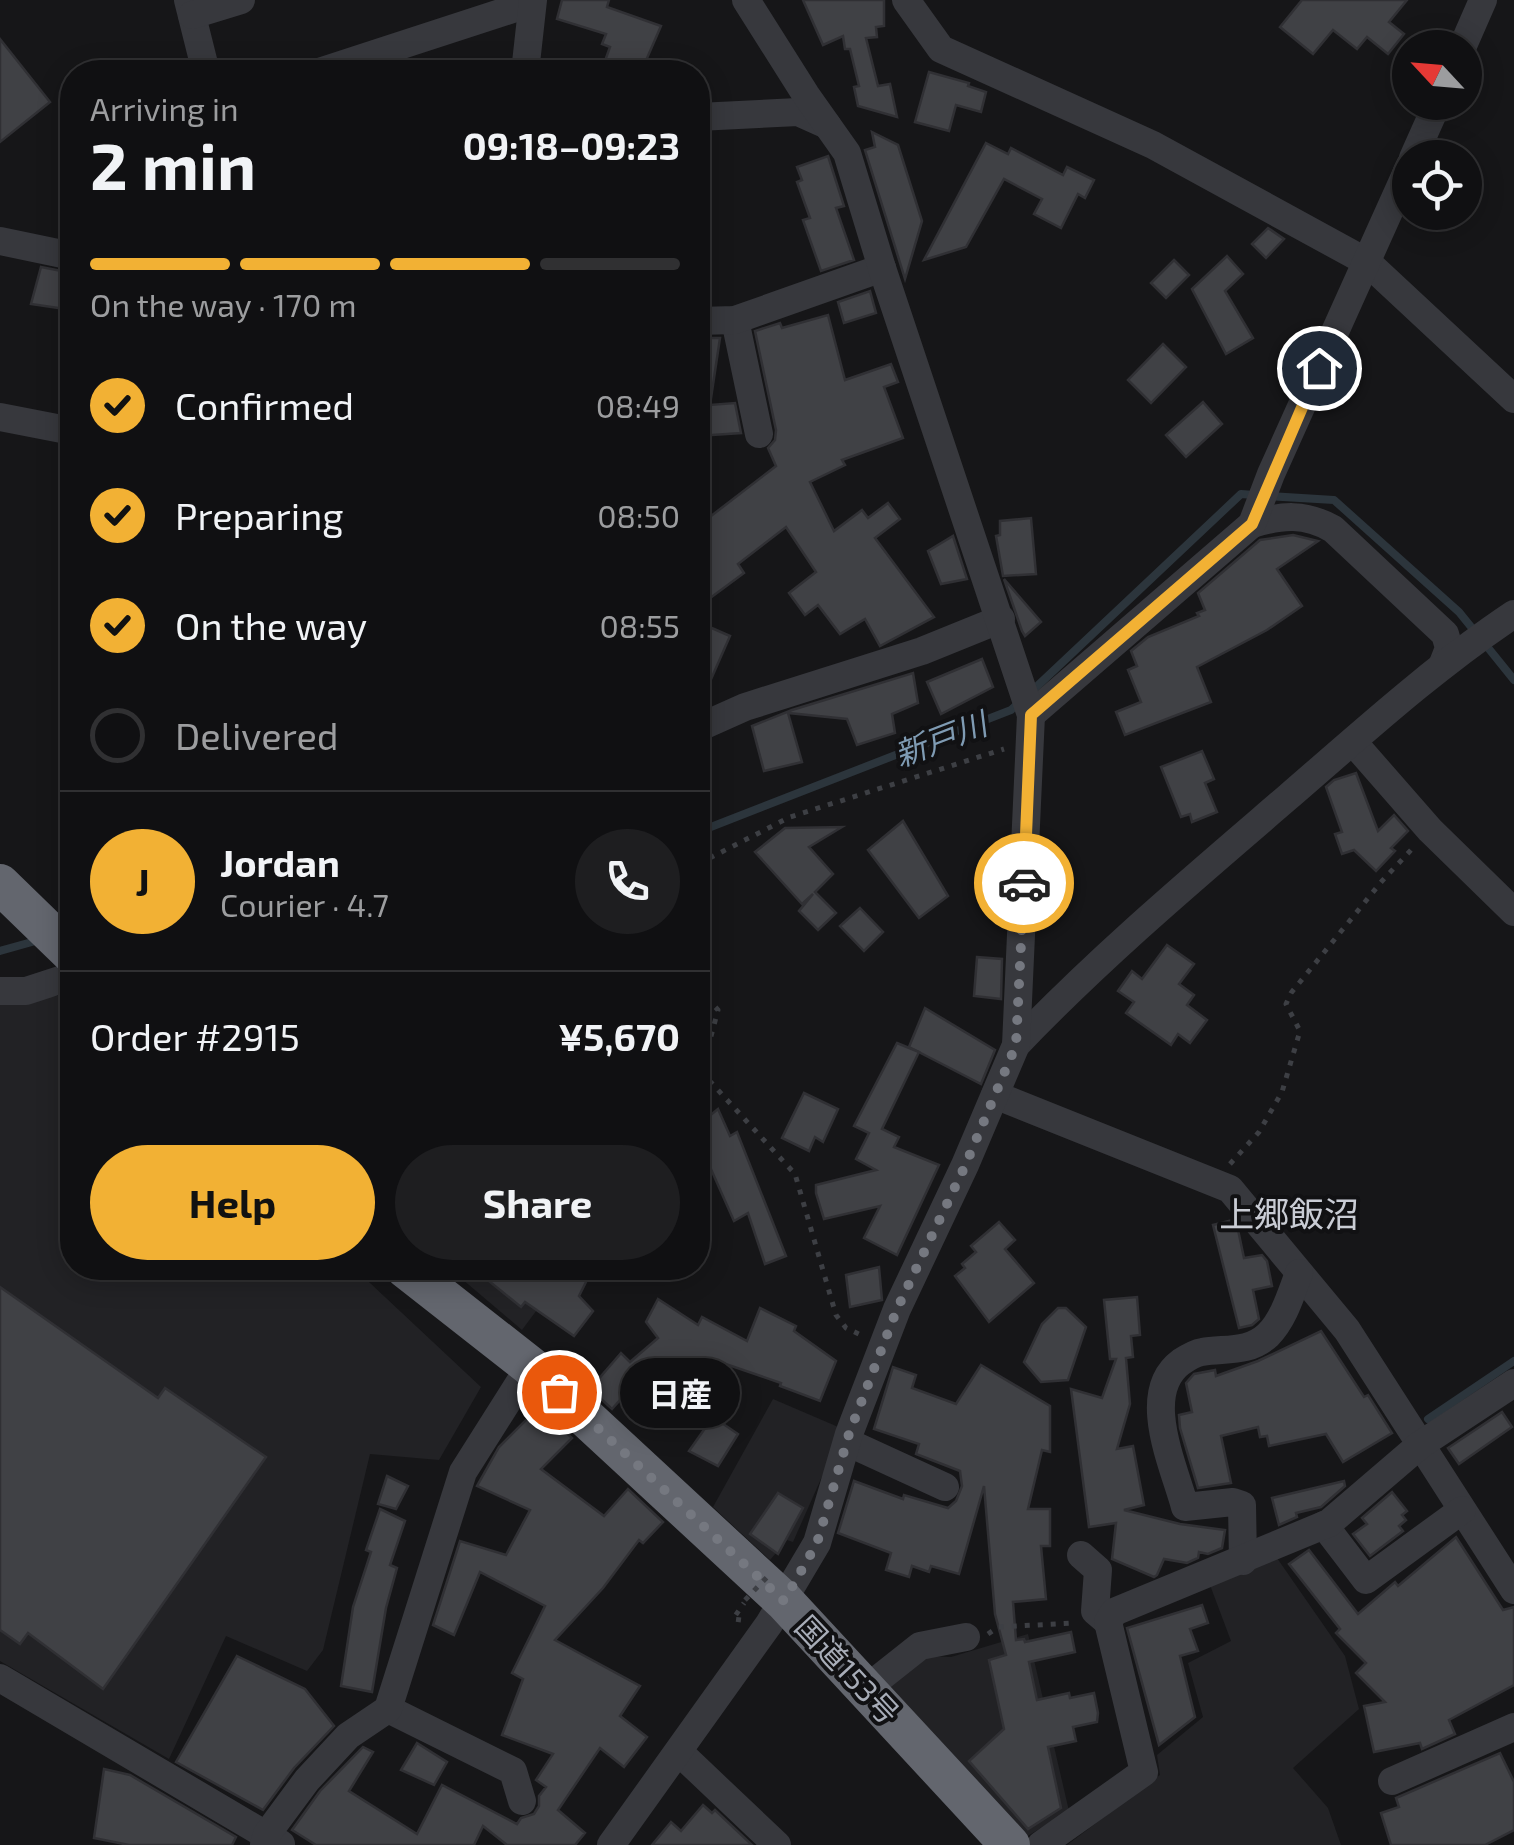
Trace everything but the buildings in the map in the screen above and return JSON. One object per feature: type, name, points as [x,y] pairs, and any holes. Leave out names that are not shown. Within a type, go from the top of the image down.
[{"type":"highway","points":[[0,884],[60,942]]},
{"type":"highway","name":"国道153号","points":[[420,1280],[530,1366],[770,1591],[867,1688],[1010,1845]]},
{"type":"street","points":[[203,60],[190,8],[241,0]]},
{"type":"street","points":[[611,1845],[679,1752],[770,1591],[817,1543],[847,1442],[883,1345],[1016,1045],[1030,722],[1019,676],[882,268],[848,153],[746,0]]},
{"type":"street","points":[[906,0],[940,48],[1153,145],[1367,262],[1514,399]]},
{"type":"street","points":[[1470,30],[1484,0]]},
{"type":"street","points":[[356,60],[532,2],[526,60]]},
{"type":"street","points":[[710,116],[798,112],[827,125]]},
{"type":"street","points":[[1030,722],[1255,518],[1271,474],[1392,206]]},
{"type":"street","points":[[0,241],[60,254]]},
{"type":"street","points":[[710,321],[735,320],[882,268]]},
{"type":"street","points":[[735,320],[760,434]]},
{"type":"street","points":[[0,417],[60,429]]},
{"type":"street","points":[[1255,518],[1287,516],[1317,520],[1333,529],[1445,634],[1453,657]]},
{"type":"street","points":[[710,723],[1001,619]]},
{"type":"street","points":[[1016,1045],[1066,992],[1153,914],[1453,657],[1502,622]]},
{"type":"street","points":[[1352,742],[1430,830],[1514,912]]},
{"type":"street","points":[[0,992],[26,991],[60,980]]},
{"type":"street","points":[[995,1096],[1230,1189],[1347,1330],[1514,1590]]},
{"type":"street","points":[[1243,1560],[1242,1506],[1234,1502],[1185,1506],[1159,1410],[1160,1390],[1178,1365],[1198,1352],[1239,1349],[1270,1333],[1300,1273]]},
{"type":"street","points":[[0,1678],[271,1841],[308,1780],[348,1736],[388,1709],[463,1472],[530,1366]]},
{"type":"street","points":[[1106,1622],[1114,1612],[1324,1526],[1420,1445],[1514,1383]]},
{"type":"street","points":[[847,1442],[946,1486]]},
{"type":"street","points":[[1324,1526],[1366,1580],[1462,1510]]},
{"type":"street","points":[[1041,1845],[1144,1772],[1106,1622],[1095,1611],[1098,1570],[1080,1555]]},
{"type":"street","points":[[867,1688],[920,1646],[971,1639]]},
{"type":"street","points":[[388,1709],[513,1771],[522,1802]]},
{"type":"street","points":[[1392,1781],[1514,1727]]},
{"type":"street","points":[[679,1752],[777,1845]]},
{"type":"path","points":[[710,858],[790,817],[1030,722]]},
{"type":"path","points":[[1215,1182],[1259,1132],[1282,1092],[1300,1031],[1286,1004],[1292,993],[1382,880],[1430,830]]},
{"type":"path","points":[[710,1001],[718,1010],[710,1040]]},
{"type":"path","points":[[710,1082],[794,1174],[836,1315],[846,1328],[883,1345]]},
{"type":"path","points":[[770,1591],[739,1622],[733,1619],[770,1591]]},
{"type":"path","points":[[971,1639],[998,1627],[1106,1622]]},
{"type":"shaded area","points":[[60,996],[60,1280],[367,1280],[481,1387],[439,1460],[370,1454],[323,1650],[307,1671],[226,1636],[169,1759],[0,1661],[0,1000]]},
{"type":"shaded area","points":[[463,1280],[559,1280],[522,1330]]},
{"type":"shaded area","points":[[773,1399],[843,1429],[793,1542],[787,1540],[770,1560],[713,1507]]},
{"type":"shaded area","points":[[1277,1558],[1345,1656],[1359,1709],[1293,1768],[1328,1808],[1341,1845],[1067,1845],[1160,1775],[1157,1755],[1203,1717],[1188,1663],[1231,1641],[1210,1585]]},
{"type":"shaded area","points":[[1028,1634],[1069,1811],[1026,1837],[886,1683],[926,1656],[951,1657]]},
{"type":"waterway","name":"新戸川","points":[[1032,691],[1241,494],[1254,495]]},
{"type":"waterway","name":"新戸川","points":[[1268,496],[1334,500],[1459,612],[1476,633]]},
{"type":"waterway","name":"新戸川","points":[[1485,644],[1514,680]]},
{"type":"waterway","name":"新戸川","points":[[710,827],[1011,710],[1021,701]]},
{"type":"waterway","name":"新戸川","points":[[0,951],[39,940]]},
{"type":"waterway","points":[[1428,1419],[1514,1361]]},
{"type":"way so far","points":[[559,1392],[784,1601],[817,1543],[849,1434],[897,1309],[965,1166],[1016,1045],[1024,883]]},
{"type":"place","name":"日産","points":[[559,1392]]},
{"type":"district","name":"上郷飯沼","points":[[1289,1213]]},
{"type":"route","points":[[1024,883],[1031,715],[1252,524],[1319,368]]}]
